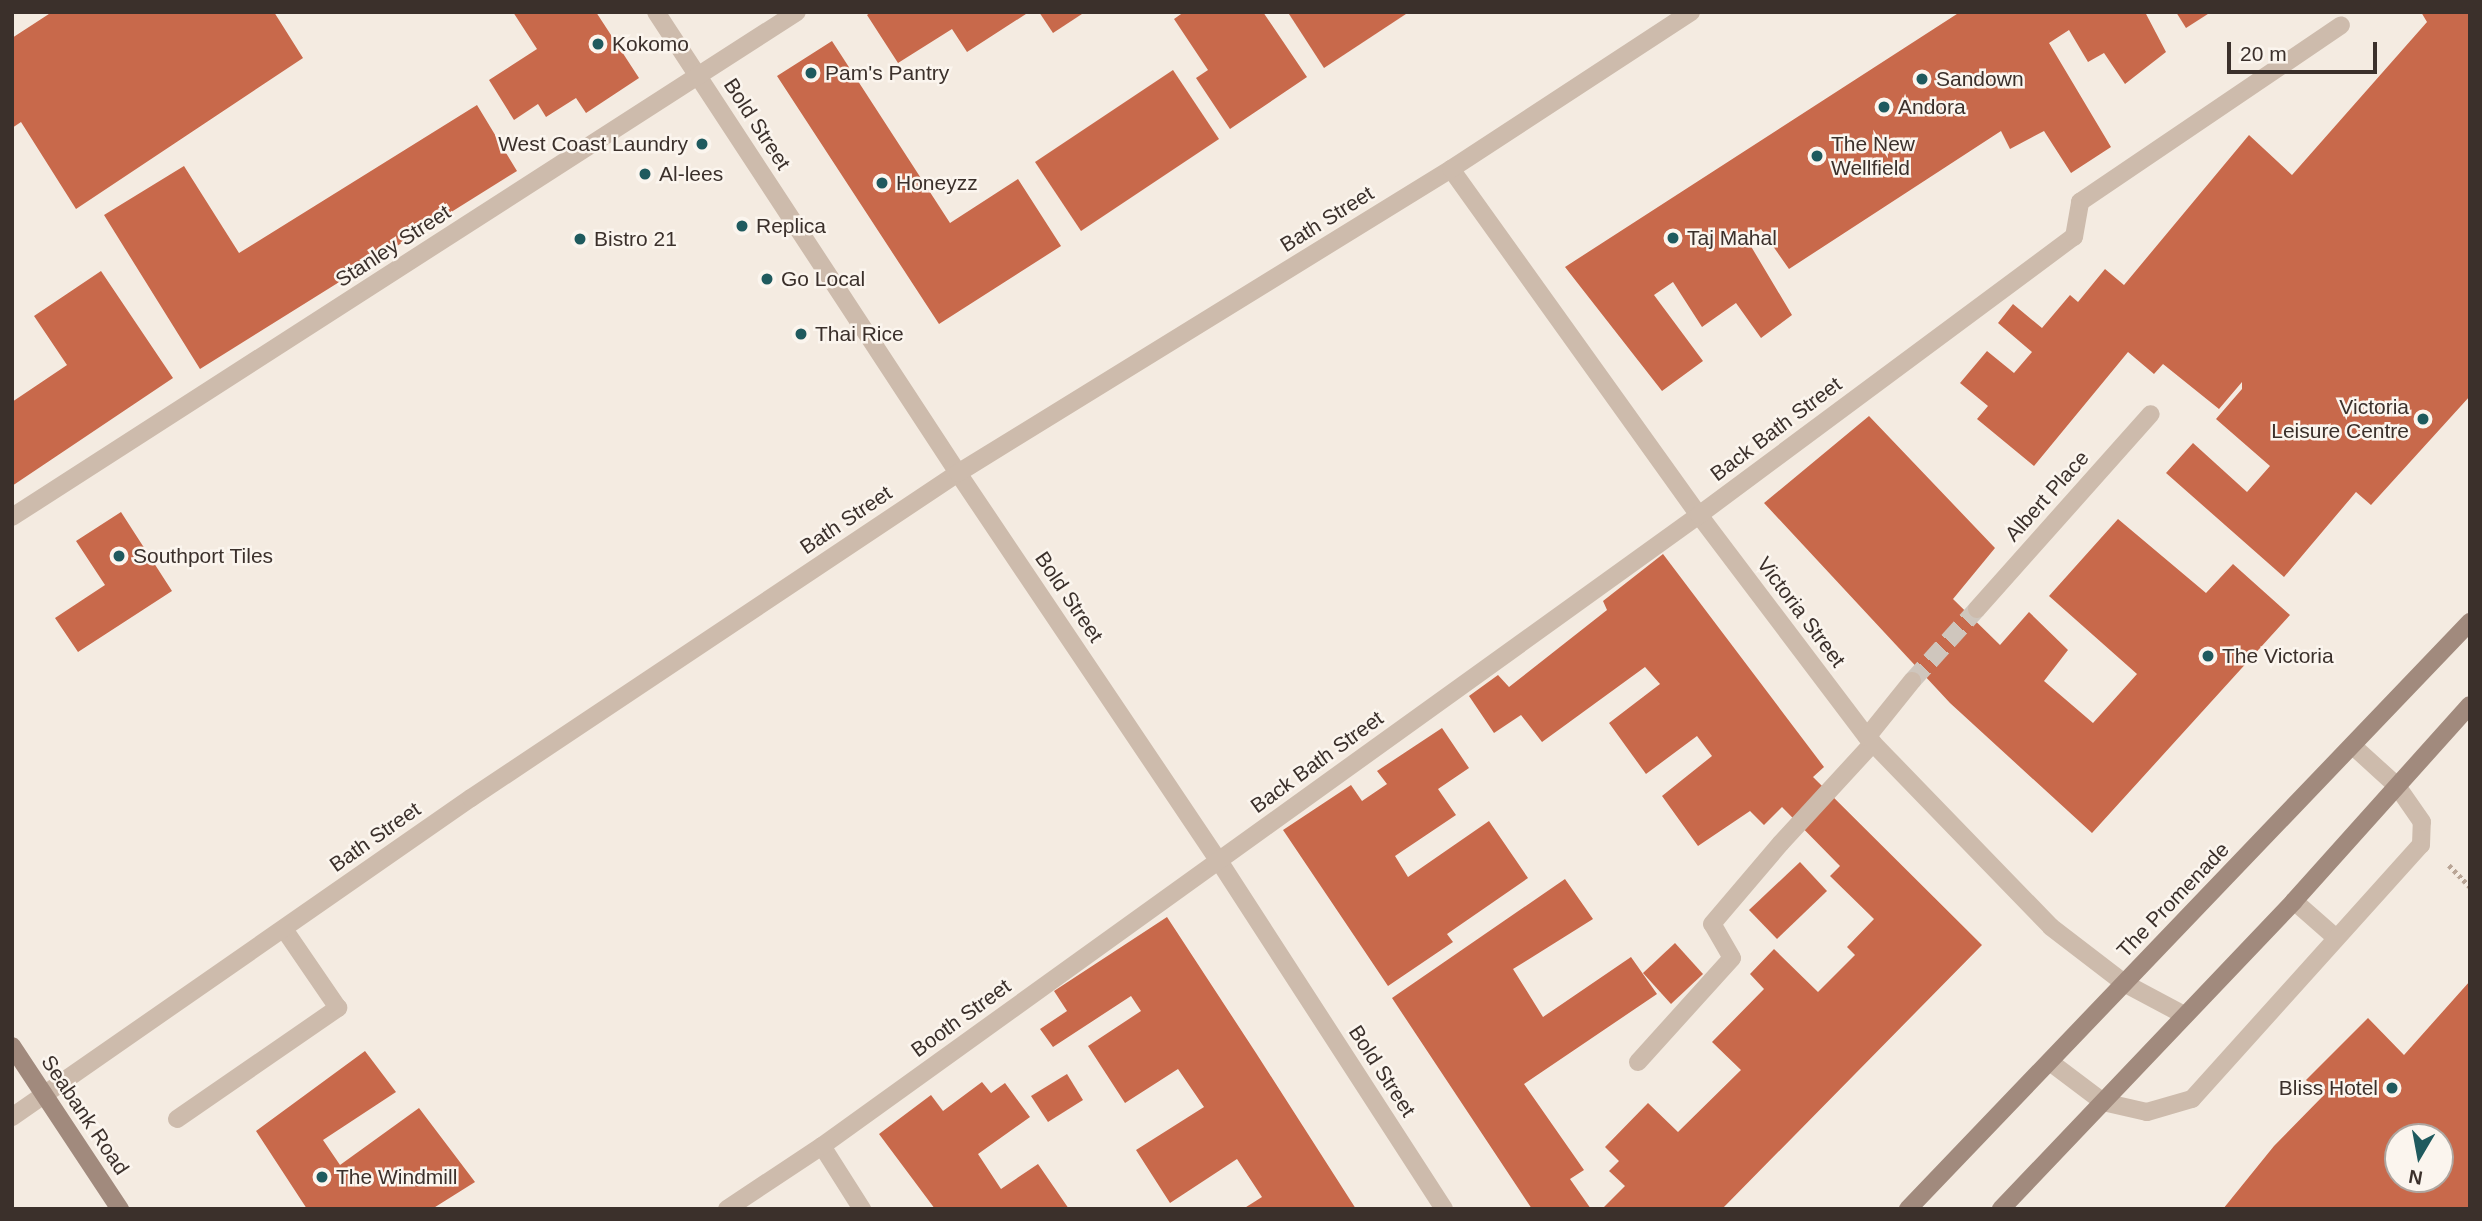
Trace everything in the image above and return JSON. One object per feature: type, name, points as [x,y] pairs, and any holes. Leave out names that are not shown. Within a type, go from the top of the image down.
[{"type":"main road","name":"The Promenade","points":[[1908,1209],[2470,622]]},
{"type":"main road","points":[[2001,1209],[2294,901],[2470,705]]},
{"type":"main road","name":"Seabank Road","points":[[12,1046],[120,1209]]},
{"type":"street","name":"Bold Street","points":[[656,12],[958,472],[1219,861],[1444,1209]]},
{"type":"street","name":"Stanley Street","points":[[12,517],[797,12]]},
{"type":"street","name":"Bath Street","points":[[12,1117],[471,798],[958,472],[1451,169],[1691,12]]},
{"type":"street","name":"Back Bath Street","points":[[1219,861],[1699,515],[2074,237],[2080,202],[2341,25]]},
{"type":"street","name":"Victoria Street","points":[[1451,169],[1699,515],[1870,740],[2051,927],[2124,983],[2184,1015]]},
{"type":"street","name":"Albert Place","points":[[1977,609],[2151,414]]},
{"type":"street","points":[[1638,1062],[1732,957],[1712,924],[1870,740],[1912,681]]},
{"type":"street","points":[[2050,1062],[2103,1102],[2147,1112],[2192,1099],[2335,937],[2421,845],[2422,822],[2397,786],[2353,747]]},
{"type":"street","name":"Booth Street","points":[[727,1209],[822,1146],[1219,861]]},
{"type":"street","points":[[2294,901],[2335,937]]},
{"type":"street","points":[[177,1119],[338,1008],[284,929]]},
{"type":"street","points":[[822,1146],[862,1209]]},
{"type":"building","points":[[52,12],[274,12],[303,58],[76,209],[21,122],[12,128],[12,38]]},
{"type":"building","points":[[513,12],[596,12],[639,78],[586,113],[576,98],[546,117],[538,104],[514,120],[489,80],[537,49]]},
{"type":"building","points":[[871,12],[1029,12],[967,52],[952,29],[898,63],[867,15]]},
{"type":"building","points":[[1039,12],[1085,12],[1053,33]]},
{"type":"building","points":[[1184,12],[1263,12],[1307,77],[1230,129],[1196,78],[1208,70],[1174,19]]},
{"type":"building","points":[[1290,12],[1409,12],[1324,68]]},
{"type":"building","points":[[1960,12],[2145,12],[2166,52],[2125,84],[2104,53],[2088,62],[2069,30],[2049,43],[2111,147],[2071,173],[2044,131],[2010,149],[2001,131],[1789,269],[1761,229],[1746,238],[1792,315],[1761,338],[1736,303],[1702,327],[1673,282],[1654,295],[1703,361],[1662,391],[1565,267]]},
{"type":"building","points":[[2176,12],[2211,12],[2186,28]]},
{"type":"building","points":[[2421,12],[2470,12],[2470,396],[2371,505],[2356,492],[2284,577],[2166,473],[2193,443],[2247,492],[2270,466],[2216,419],[2242,389],[2242,382],[2219,409],[2163,364],[2154,374],[2128,352],[2034,466],[1977,419],[1988,406],[1960,383],[1987,351],[2014,373],[2032,352],[1998,323],[2013,304],[2042,328],[2070,295],[2078,302],[2105,269],[2124,285],[2249,135],[2292,175],[2427,22]]},
{"type":"building","points":[[832,41],[950,223],[1018,179],[1061,246],[939,324],[777,76]]},
{"type":"building","points":[[1173,70],[1219,139],[1081,231],[1035,162]]},
{"type":"building","points":[[477,105],[517,171],[200,369],[104,215],[184,166],[239,253]]},
{"type":"building","points":[[101,271],[173,378],[12,486],[12,402],[67,365],[34,316]]},
{"type":"building","points":[[1869,416],[1995,548],[1953,599],[2000,645],[2029,612],[2068,650],[2044,681],[2093,723],[2137,674],[2049,596],[2118,519],[2206,593],[2233,564],[2290,615],[2092,833],[1950,703],[1764,503]]},
{"type":"building","points":[[121,512],[172,591],[78,652],[55,618],[105,585],[76,541]]},
{"type":"building","points":[[1663,554],[1824,767],[1813,777],[1982,945],[1722,1209],[1602,1209],[1625,1186],[1609,1171],[1619,1161],[1605,1147],[1648,1103],[1678,1132],[1741,1070],[1712,1042],[1764,989],[1750,974],[1774,949],[1818,992],[1855,955],[1847,947],[1874,919],[1830,876],[1840,866],[1782,807],[1764,825],[1750,811],[1698,846],[1662,796],[1712,756],[1697,736],[1646,774],[1609,723],[1660,684],[1645,667],[1542,742],[1521,715],[1494,733],[1469,696],[1498,675],[1509,687],[1607,610],[1603,601]]},
{"type":"building","points":[[1442,728],[1469,768],[1438,789],[1456,815],[1395,856],[1408,877],[1489,821],[1528,878],[1447,934],[1453,942],[1388,986],[1283,830],[1351,785],[1362,801],[1387,784],[1377,771]]},
{"type":"building","points":[[1800,862],[1827,891],[1777,939],[1749,910]]},
{"type":"building","points":[[1565,879],[1593,919],[1513,969],[1543,1017],[1631,957],[1657,994],[1524,1084],[1584,1170],[1570,1179],[1591,1209],[1532,1209],[1392,998]]},
{"type":"building","points":[[1167,917],[1356,1209],[1243,1209],[1262,1197],[1237,1159],[1170,1203],[1136,1150],[1204,1107],[1178,1069],[1125,1103],[1088,1046],[1141,1011],[1131,996],[1053,1047],[1040,1029],[1067,1011],[1054,991]]},
{"type":"building","points":[[1675,943],[1703,974],[1671,1004],[1643,973]]},
{"type":"building","name":"Bliss Hotel","points":[[2470,981],[2470,1209],[2223,1209],[2274,1146],[2323,1096],[2306,1080],[2368,1018],[2404,1055]]},
{"type":"building","points":[[365,1051],[396,1092],[323,1140],[340,1165],[419,1108],[475,1182],[432,1209],[307,1209],[256,1131]]},
{"type":"building","points":[[1067,1074],[1083,1100],[1048,1122],[1031,1096]]},
{"type":"building","points":[[982,1082],[991,1093],[1005,1083],[1030,1117],[978,1154],[1001,1189],[1038,1164],[1069,1209],[935,1209],[879,1134],[931,1095],[943,1111]]},
{"type":"tunnel","points":[[1912,681],[1977,609]]},
{"type":"place","name":"Kokomo","points":[[598,44]]},
{"type":"place","name":"Pam's Pantry","points":[[811,73]]},
{"type":"place","name":"Sandown","points":[[1922,79]]},
{"type":"place","name":"Andora","points":[[1884,107]]},
{"type":"place","name":"West Coast Laundry","points":[[702,144]]},
{"type":"place","name":"The New Wellfield","points":[[1817,156]]},
{"type":"place","name":"Al-lees","points":[[645,174]]},
{"type":"place","name":"Honeyzz","points":[[882,183]]},
{"type":"place","name":"Replica","points":[[742,226]]},
{"type":"place","name":"Taj Mahal","points":[[1673,238]]},
{"type":"place","name":"Bistro 21","points":[[580,239]]},
{"type":"place","name":"Go Local","points":[[767,279]]},
{"type":"place","name":"Thai Rice","points":[[801,334]]},
{"type":"place","name":"Victoria Leisure Centre","points":[[2423,419]]},
{"type":"place","name":"Southport Tiles","points":[[119,556]]},
{"type":"place","name":"The Victoria","points":[[2208,656]]},
{"type":"place","name":"Bliss Hotel","points":[[2392,1088]]},
{"type":"place","name":"The Windmill","points":[[322,1177]]}]
